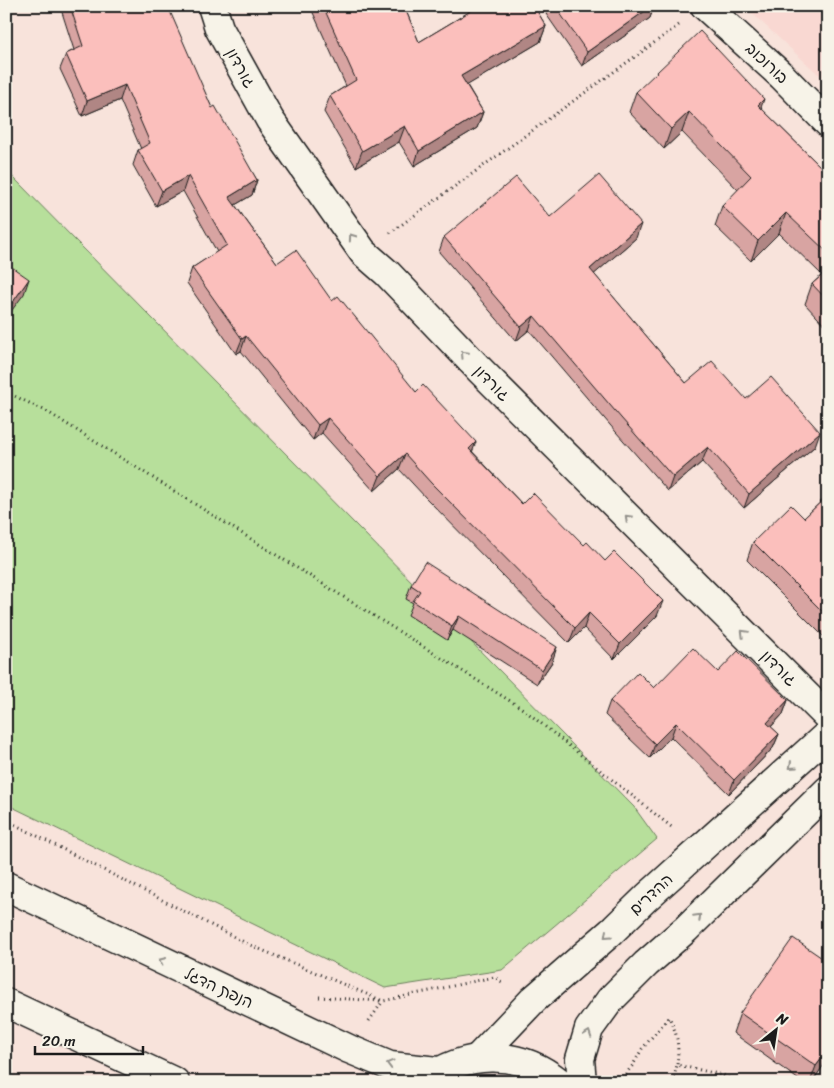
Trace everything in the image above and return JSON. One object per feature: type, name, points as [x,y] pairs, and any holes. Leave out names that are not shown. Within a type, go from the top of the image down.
[{"type":"street","name":"גורדון","points":[[212,6],[219,28],[270,120],[363,252],[387,273],[480,370],[828,717]]},
{"type":"street","name":"בורוכוב","points":[[705,6],[782,76],[828,123]]},
{"type":"street","name":"ההדרים","points":[[478,1058],[533,1000],[611,932],[699,849],[828,734]]},
{"type":"street","points":[[582,1082],[580,1059],[588,1029],[610,1000],[646,964],[686,929],[828,790]]},
{"type":"street","name":"הנפת הדגל","points":[[6,886],[349,1049],[390,1066],[430,1076]]},
{"type":"street","points":[[6,1003],[175,1082]]},
{"type":"street","points":[[430,1076],[457,1062],[478,1058],[500,1058],[524,1062],[547,1072],[559,1082]]},
{"type":"path","points":[[363,252],[680,23]]},
{"type":"path","points":[[6,392],[46,411],[523,709],[699,849]]},
{"type":"path","points":[[6,820],[250,945],[383,1002],[494,977]]},
{"type":"path","points":[[619,1082],[633,1065],[642,1049],[669,1017],[675,1029],[679,1045],[674,1082]]},
{"type":"path","points":[[677,1065],[723,1075],[734,1082]]},
{"type":"shaded area","points":[[744,6],[828,6],[828,83]]},
{"type":"green space","points":[[6,164],[12,176],[634,807],[657,839],[502,970],[385,988],[6,804]]},
{"type":"building","points":[[70,6],[164,6],[165,10],[169,9],[212,108],[215,106],[257,180],[229,197],[277,263],[296,250],[332,301],[338,296],[416,392],[423,385],[476,442],[469,449],[522,504],[533,493],[584,545],[587,542],[605,561],[614,552],[663,601],[620,644],[589,613],[575,628],[431,483],[405,454],[380,476],[328,418],[318,425],[246,336],[242,339],[192,268],[227,245],[188,176],[162,191],[138,150],[150,143],[125,85],[87,101],[66,54],[83,46]]},
{"type":"building","points":[[323,6],[404,6],[419,42],[479,6],[534,6],[546,26],[461,76],[483,112],[419,151],[405,126],[362,151],[330,96],[356,80]]},
{"type":"building","points":[[555,6],[652,6],[587,52]]},
{"type":"building","points":[[700,31],[764,99],[758,105],[828,174],[828,253],[786,213],[758,241],[722,206],[751,176],[689,112],[671,129],[636,92]]},
{"type":"building","points":[[599,175],[641,224],[590,269],[686,383],[712,361],[746,399],[771,377],[820,432],[749,494],[708,447],[673,477],[534,316],[521,327],[444,237],[516,177],[550,217]]},
{"type":"building","points":[[6,263],[29,279],[8,309],[6,307]]},
{"type":"building","points":[[828,270],[828,301],[812,284]]},
{"type":"building","points":[[828,495],[828,617],[753,542],[791,505],[804,518]]},
{"type":"building","points":[[425,562],[557,647],[542,670],[459,616],[452,626],[413,601],[420,591],[411,585]]},
{"type":"building","points":[[693,648],[718,672],[738,651],[788,700],[767,723],[779,734],[734,780],[676,723],[655,744],[610,701],[638,672],[654,688]]},
{"type":"building","points":[[793,938],[828,962],[828,1050],[816,1066],[740,1013]]}]
